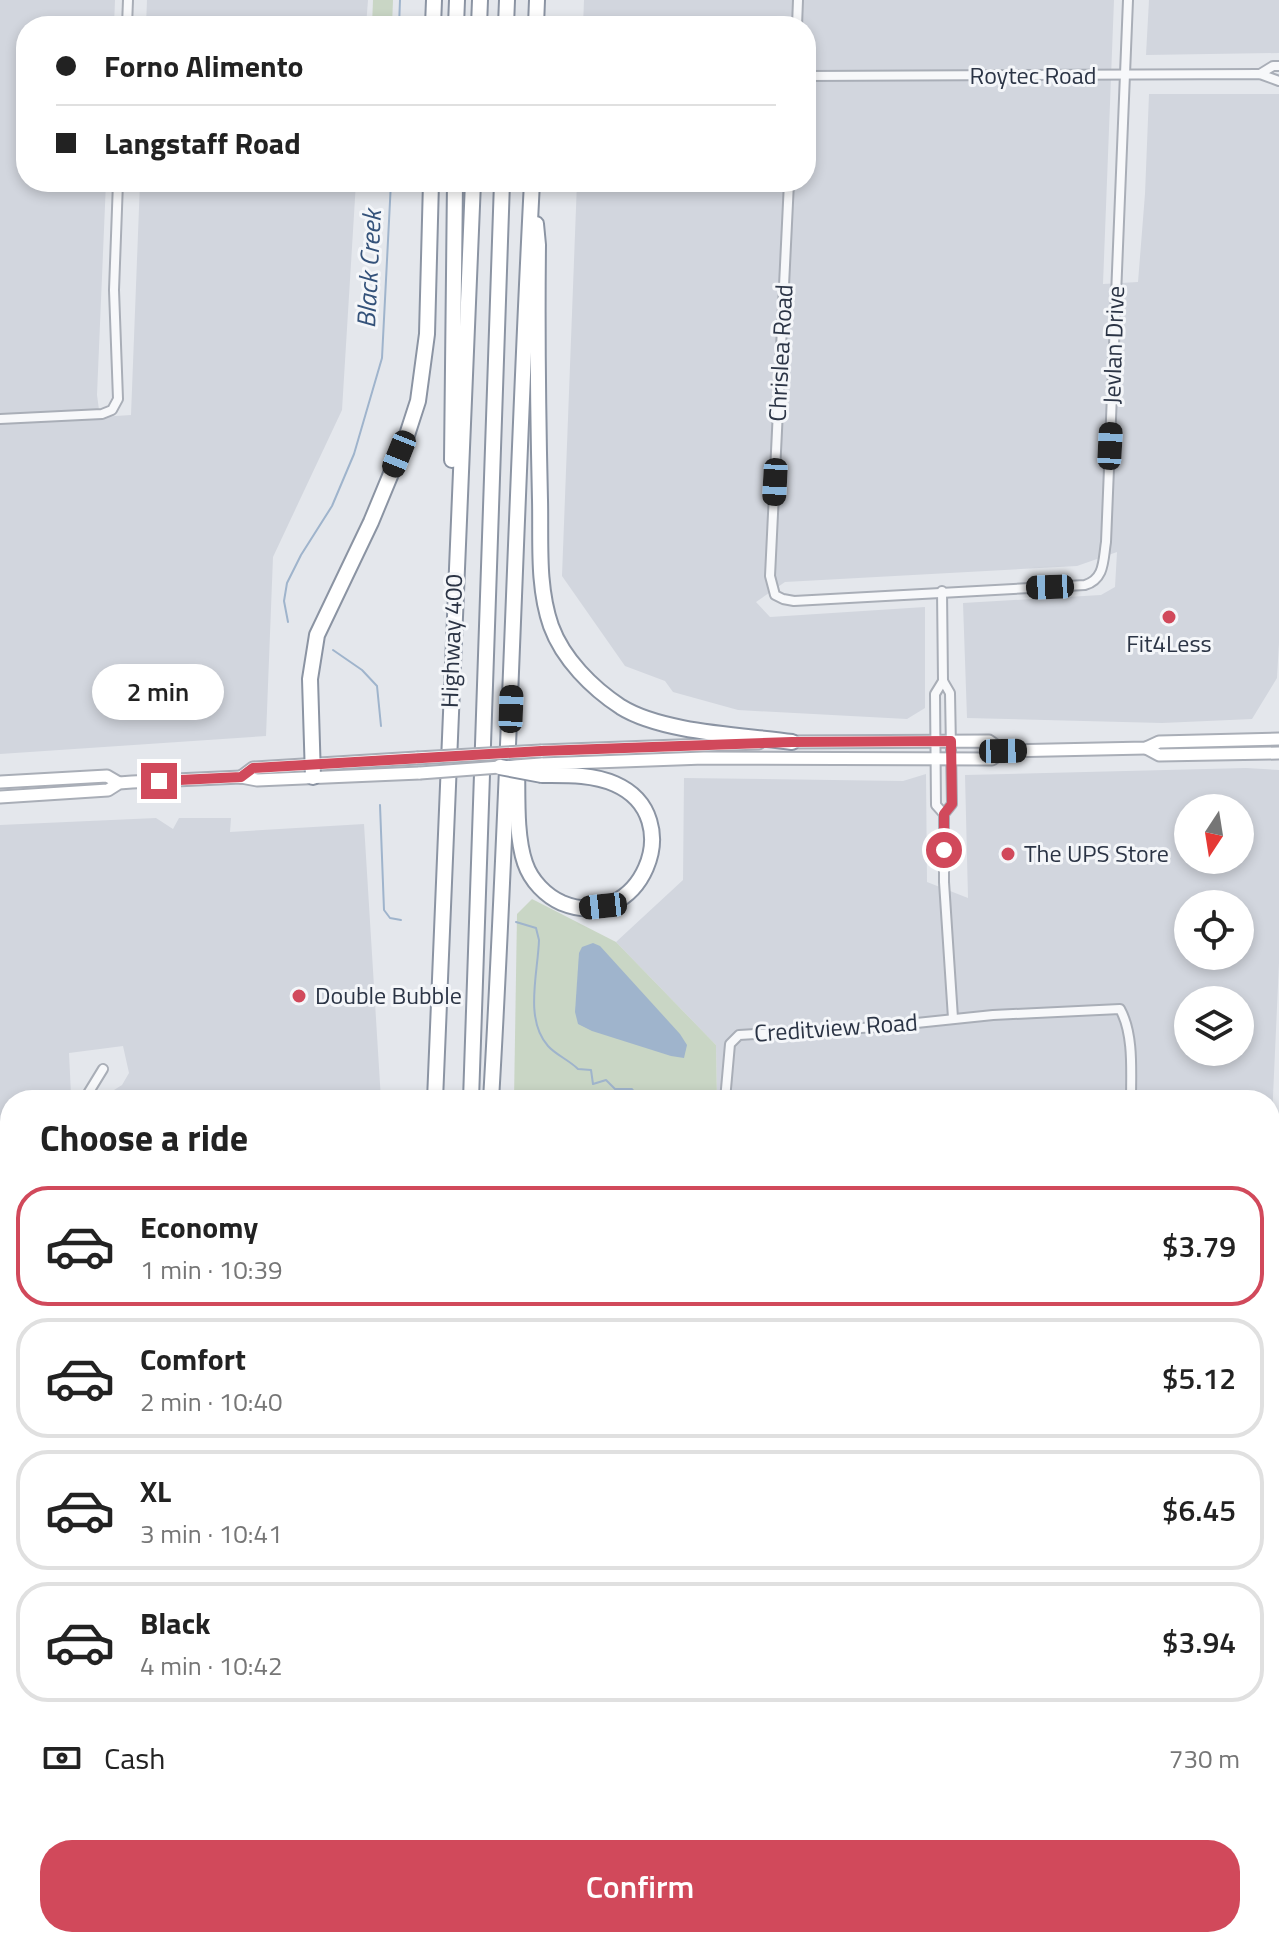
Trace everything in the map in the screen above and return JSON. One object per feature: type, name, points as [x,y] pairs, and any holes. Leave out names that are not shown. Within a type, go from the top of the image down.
[{"type":"highway","points":[[312,771],[310,679],[317,635],[371,522],[418,401],[427,334],[431,192]]},
{"type":"highway","points":[[455,192],[452,468],[458,492]]},
{"type":"highway","name":"Highway 400","points":[[435,1090],[473,192]]},
{"type":"highway","name":"Highway 400","points":[[471,1090],[502,192]]},
{"type":"highway","points":[[492,1090],[510,741],[522,363],[532,192]]},
{"type":"highway","points":[[533,192],[538,245],[541,573],[550,625],[559,645],[595,687],[623,708],[646,719],[692,729],[792,742]]},
{"type":"highway","points":[[500,767],[541,763],[617,785],[636,798],[652,834],[652,851],[637,886],[603,906],[585,908],[552,898],[531,875],[525,864],[522,845],[516,758],[510,741]]},
{"type":"main road","points":[[312,771],[417,758],[541,763],[717,758],[992,759],[1003,751],[1146,748],[1159,742],[1279,739]]},
{"type":"main road","points":[[541,763],[792,742],[989,741],[1003,751]]},
{"type":"main road","points":[[1146,748],[1159,755],[1279,753]]},
{"type":"main road","points":[[0,797],[108,790],[119,783],[241,777],[253,768],[420,773],[500,767]]},
{"type":"main road","points":[[0,782],[107,776],[119,783]]},
{"type":"street","name":"Jevlan Drive","points":[[942,591],[1085,585],[1095,582],[1100,575],[1106,542],[1128,0]]},
{"type":"street","name":"Roytec Road","points":[[1260,74],[1279,66]]},
{"type":"street","name":"Roytec Road","points":[[816,76],[1260,74],[1279,81]]},
{"type":"street","points":[[0,419],[102,414],[112,410],[118,399],[114,274],[118,192]]},
{"type":"street","name":"Chrislea Road","points":[[789,192],[770,576],[772,588],[775,595],[794,601],[942,591]]},
{"type":"street","points":[[942,591],[943,681],[950,693],[952,804],[944,814],[944,887],[953,1018]]},
{"type":"street","points":[[943,681],[935,694],[936,805],[944,814]]},
{"type":"street","name":"Creditview Road","points":[[726,1090],[730,1044],[739,1035],[1120,1009],[1125,1018],[1131,1090]]},
{"type":"street","points":[[90,1090],[103,1069]]},
{"type":"shaded area","points":[[0,0],[115,0],[114,16],[16,16],[16,192],[106,192],[97,395],[100,417],[131,415],[140,192],[355,192],[342,410],[273,557],[266,736],[0,754]]},
{"type":"shaded area","points":[[147,0],[368,0],[367,16],[146,16]]},
{"type":"shaded area","points":[[584,0],[1114,0],[1103,284],[1138,282],[1149,94],[1279,94],[1279,643],[1277,678],[1252,719],[1162,723],[967,718],[963,603],[1101,595],[1115,587],[1117,552],[1077,566],[785,582],[756,602],[770,617],[925,607],[925,708],[907,719],[738,710],[673,692],[665,681],[625,666],[562,576],[577,192],[816,192],[816,16],[583,16]]},
{"type":"shaded area","points":[[1149,0],[1279,0],[1279,53],[1146,55]]},
{"type":"shaded area","points":[[1246,768],[1279,770],[1279,963],[1273,1090],[717,1090],[716,1045],[616,942],[683,880],[684,778],[903,781],[926,774],[927,882],[968,898],[965,775]]},
{"type":"shaded area","points":[[156,818],[173,829],[179,818],[231,818],[230,832],[364,824],[380,1090],[114,1090],[122,1085],[129,1073],[123,1046],[69,1053],[71,1090],[0,1090],[0,825]]},
{"type":"green space","points":[[373,0],[393,0],[392,16],[372,16]]},
{"type":"green space","points":[[532,899],[616,942],[716,1045],[717,1090],[514,1090],[517,914]]},
{"type":"water","points":[[593,943],[600,946],[680,1034],[687,1045],[684,1058],[578,1024],[575,1012],[579,953],[582,947]]},
{"type":"waterway","name":"Black Creek","points":[[399,16],[400,0]]},
{"type":"waterway","points":[[288,622],[284,601],[287,583],[332,506],[354,454],[382,358],[390,192]]},
{"type":"waterway","points":[[333,650],[362,670],[377,686],[381,726]]},
{"type":"waterway","points":[[380,805],[384,910],[390,918],[401,920]]},
{"type":"waterway","points":[[516,922],[536,928],[539,940],[534,1009],[536,1023],[548,1046],[578,1069],[591,1070],[593,1084],[606,1080],[615,1089],[633,1090]]},
{"type":"place","name":"Fit4Less","points":[[1169,617]]},
{"type":"place","name":"The UPS Store","points":[[1008,854]]},
{"type":"place","name":"Double Bubble","points":[[299,996]]},
{"type":"route","points":[[159,781],[241,777],[253,768],[541,751],[792,742],[951,741],[952,804],[944,814],[944,850]]}]
